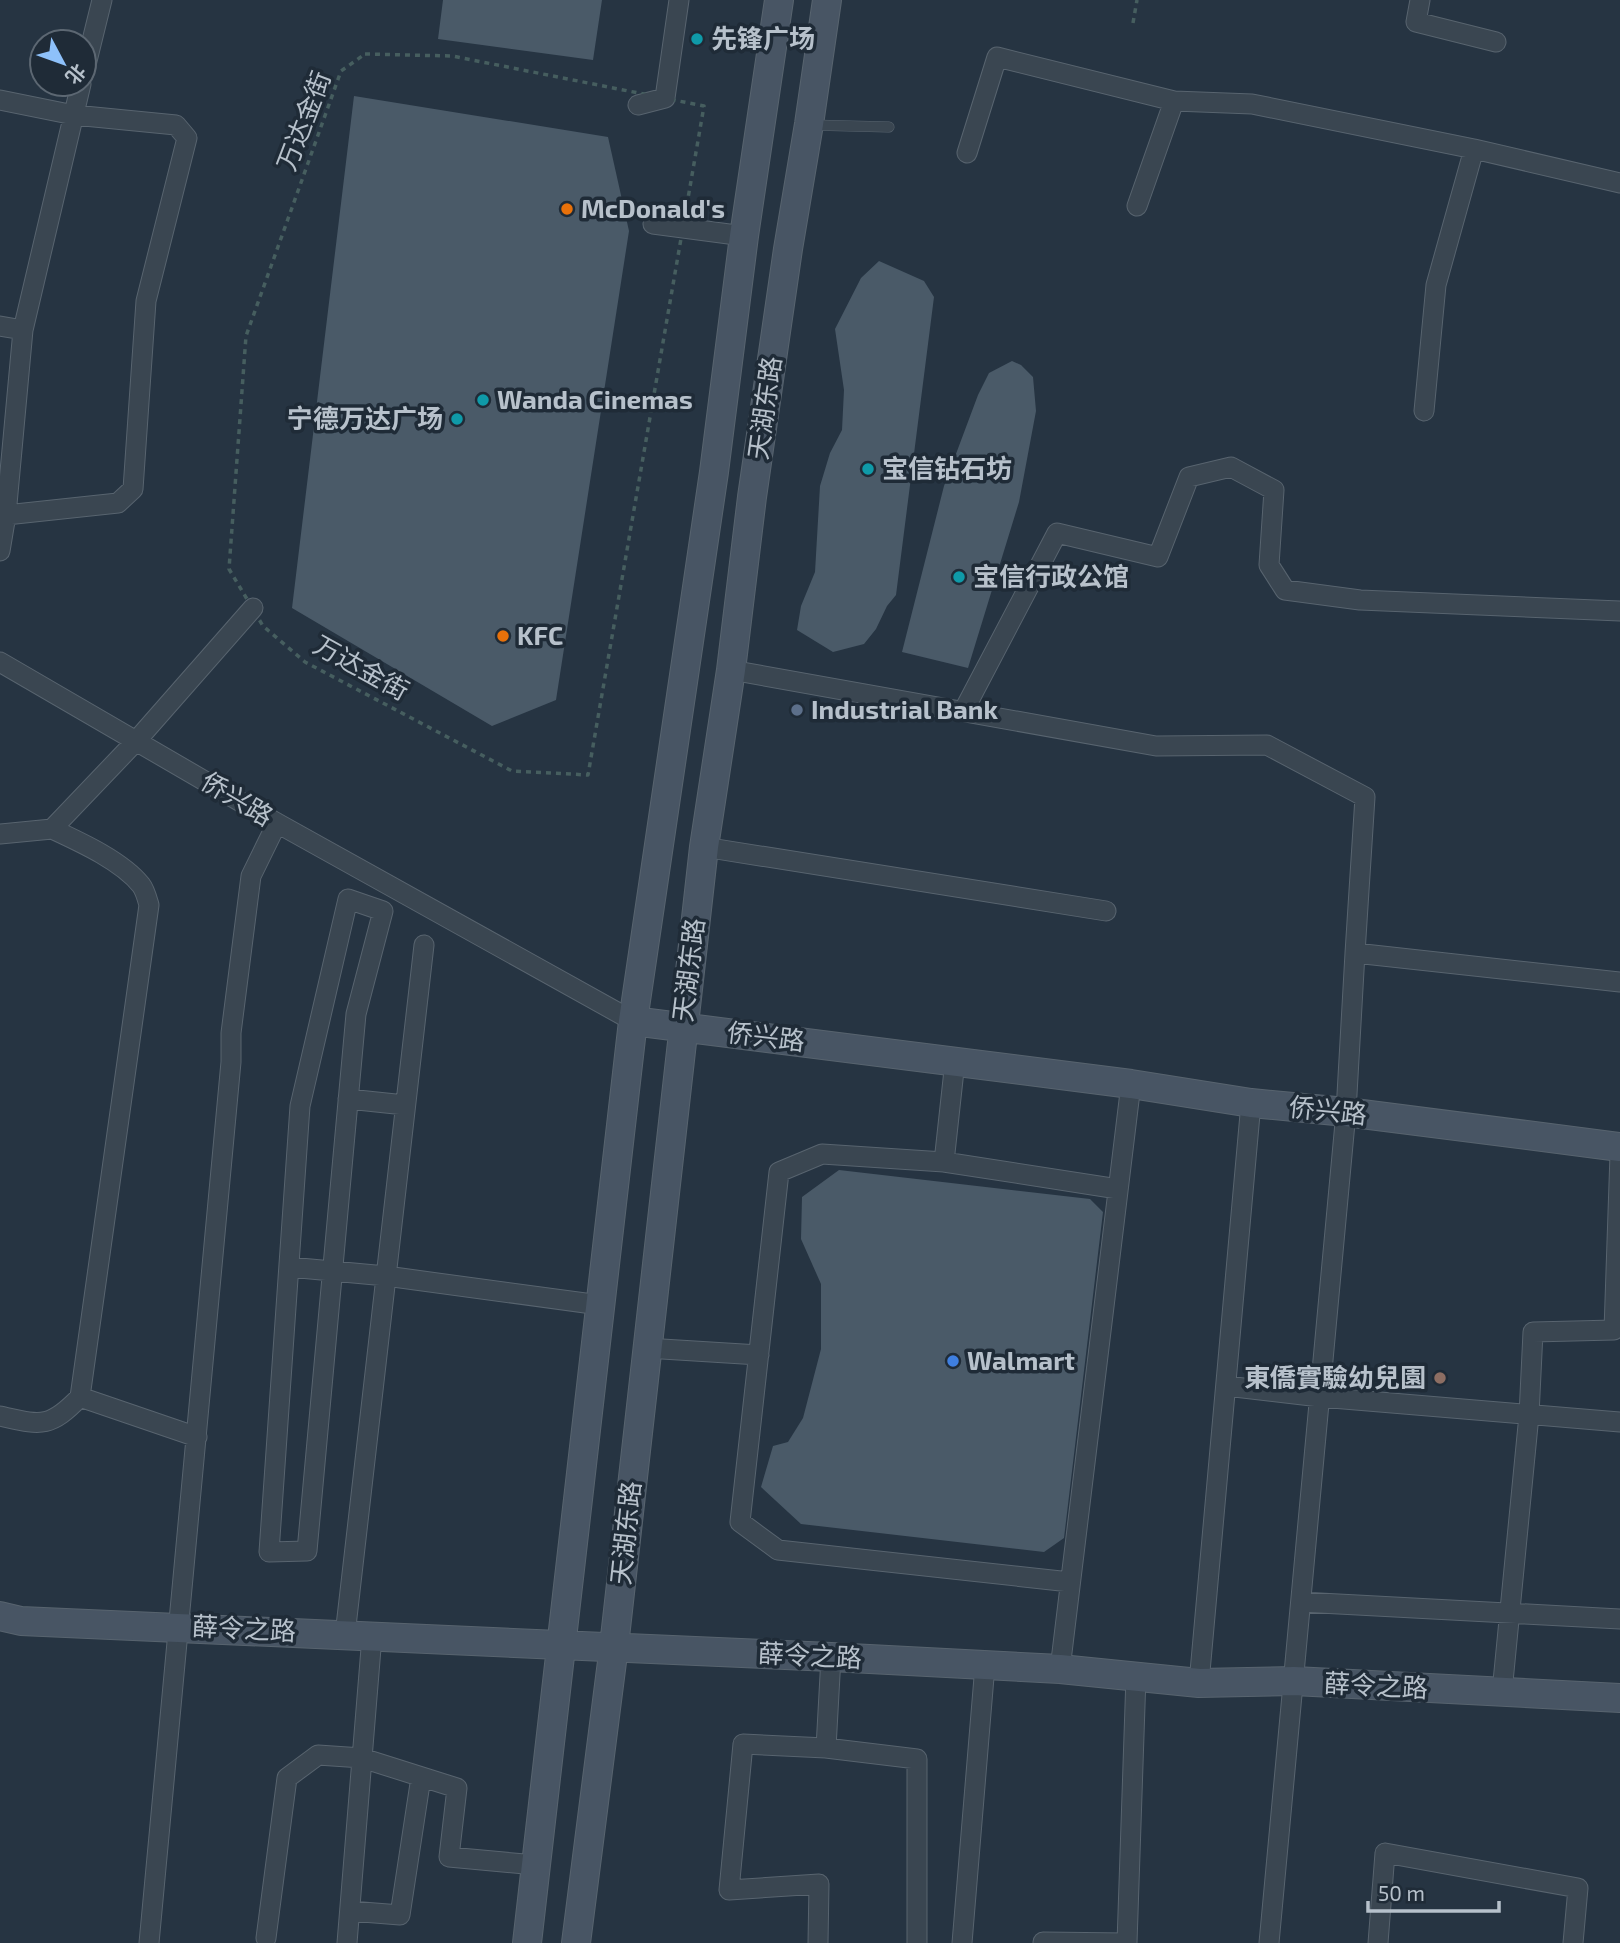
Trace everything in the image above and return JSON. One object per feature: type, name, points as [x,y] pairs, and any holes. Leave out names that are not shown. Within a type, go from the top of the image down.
[{"type":"main road","name":"天湖东路","points":[[527,1943],[633,1021],[714,472],[744,236],[779,0]]},
{"type":"main road","name":"天湖东路","points":[[576,1943],[614,1646],[704,847],[731,670],[752,497],[788,249],[827,0]]},
{"type":"main road","name":"侨兴路","points":[[633,1021],[1131,1084],[1251,1103],[1346,1112],[1620,1147]]},
{"type":"main road","name":"薛令之路","points":[[0,1616],[21,1621],[614,1646],[1060,1669],[1199,1683],[1294,1681],[1620,1699]]},
{"type":"street","points":[[95,28],[102,0]]},
{"type":"street","points":[[638,105],[665,98],[679,0]]},
{"type":"street","points":[[1420,0],[1416,22],[1496,42]]},
{"type":"street","points":[[967,153],[997,57],[1174,101],[1252,104],[1474,149],[1620,183]]},
{"type":"street","points":[[0,551],[6,516],[23,330],[78,98]]},
{"type":"street","points":[[0,100],[74,115],[176,125],[187,138],[146,301],[133,489],[118,503],[6,516]]},
{"type":"street","points":[[1137,206],[1174,101]]},
{"type":"street","points":[[1424,411],[1436,285],[1474,149]]},
{"type":"street","points":[[653,223],[744,236]]},
{"type":"street","points":[[0,327],[23,330]]},
{"type":"street","points":[[964,710],[1057,533],[1158,557],[1189,477],[1231,467],[1273,490],[1269,565],[1285,590],[1360,600],[1620,611]]},
{"type":"street","points":[[52,829],[137,740],[253,608]]},
{"type":"street","name":"侨兴路","points":[[0,662],[277,823],[633,1021]]},
{"type":"street","points":[[731,670],[1156,746],[1267,745],[1365,797],[1346,1112],[1269,1943]]},
{"type":"street","points":[[149,1943],[231,1062],[231,1033],[251,876],[277,823]]},
{"type":"street","points":[[0,834],[52,829],[98,852],[132,875],[143,887],[149,905],[80,1396],[58,1418],[40,1424],[0,1416]]},
{"type":"street","points":[[704,847],[1105,911]]},
{"type":"street","points":[[348,898],[383,912],[356,1014],[348,1099],[307,1551],[269,1552],[300,1106],[348,898]]},
{"type":"street","points":[[347,1943],[362,1758],[359,1635],[386,1276],[424,945]]},
{"type":"street","points":[[1355,953],[1620,982]]},
{"type":"street","points":[[944,1162],[955,1061]]},
{"type":"street","points":[[1060,1669],[1131,1084]]},
{"type":"street","points":[[348,1099],[405,1105]]},
{"type":"street","points":[[1199,1683],[1251,1103]]},
{"type":"street","points":[[1070,1582],[778,1550],[740,1522],[779,1172],[822,1154],[944,1162],[1118,1189]]},
{"type":"street","points":[[1502,1692],[1529,1415],[1533,1332],[1614,1330],[1620,1154]]},
{"type":"street","points":[[289,1267],[386,1276],[600,1305]]},
{"type":"street","points":[[646,1348],[759,1355]]},
{"type":"street","points":[[1226,1386],[1320,1397],[1620,1422]]},
{"type":"street","points":[[80,1396],[197,1437]]},
{"type":"street","points":[[1301,1602],[1620,1619]]},
{"type":"street","points":[[827,1748],[831,1657]]},
{"type":"street","points":[[962,1943],[985,1665]]},
{"type":"street","points":[[1043,1942],[1127,1943],[1136,1676]]},
{"type":"street","points":[[818,1943],[819,1884],[729,1890],[743,1744],[827,1748],[917,1759],[917,1943]]},
{"type":"street","points":[[266,1938],[288,1778],[318,1755],[362,1758],[457,1788],[449,1857],[536,1865]]},
{"type":"street","points":[[350,1911],[400,1915],[421,1777]]},
{"type":"street","points":[[1378,1943],[1385,1853],[1578,1888],[1573,1943]]},
{"type":"lane","points":[[809,124],[889,127]]},
{"type":"path","points":[[1133,23],[1138,0]]},
{"type":"path","name":"万达金街","points":[[365,54],[452,56],[704,106],[683,228],[588,775],[512,771],[305,662],[263,626],[229,569],[246,336],[341,71],[365,54]]},
{"type":"building","points":[[443,0],[602,0],[593,60],[438,39]]},
{"type":"building","name":"宁德万达广场","points":[[354,96],[608,137],[629,231],[556,700],[492,726],[292,608]]},
{"type":"building","name":"宝信钻石坊","points":[[879,261],[924,281],[934,297],[896,595],[864,644],[833,652],[797,630],[801,606],[815,572],[820,486],[830,453],[842,430],[844,390],[835,329],[861,278]]},
{"type":"building","name":"宝信行政公馆","points":[[1012,361],[1021,365],[1033,377],[1036,411],[1019,502],[968,668],[902,652],[944,486],[978,395],[989,373]]},
{"type":"building","name":"Walmart","points":[[839,1170],[1090,1199],[1103,1212],[1064,1538],[1044,1552],[801,1524],[761,1487],[773,1446],[788,1442],[803,1418],[821,1349],[821,1284],[801,1239],[802,1197]]},
{"type":"place","name":"先锋广场","points":[[697,39]]},
{"type":"place","name":"McDonald's","points":[[567,209]]},
{"type":"place","name":"Wanda Cinemas","points":[[483,400]]},
{"type":"place","name":"宁德万达广场","points":[[457,419]]},
{"type":"place","name":"宝信钻石坊","points":[[868,469]]},
{"type":"place","name":"宝信行政公馆","points":[[959,577]]},
{"type":"place","name":"KFC","points":[[503,636]]},
{"type":"place","name":"Industrial Bank","points":[[797,710]]},
{"type":"place","name":"Walmart","points":[[953,1361]]},
{"type":"place","name":"東僑實驗幼兒園","points":[[1440,1378]]}]
